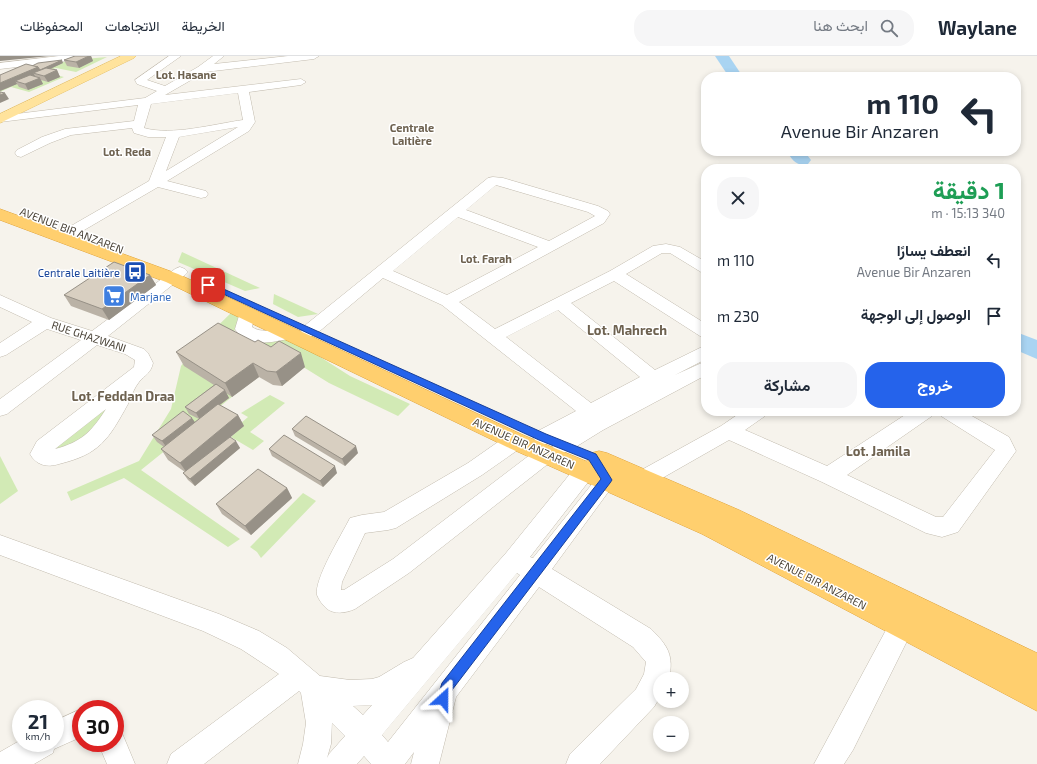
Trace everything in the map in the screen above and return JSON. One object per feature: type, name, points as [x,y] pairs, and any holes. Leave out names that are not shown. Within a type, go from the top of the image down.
[{"type":"highway","name":"AVENUE BIR ANZAREN","points":[[0,203],[67,234]]},
{"type":"highway","name":"AVENUE BIR ANZAREN","points":[[0,214],[67,234],[176,275],[550,445],[599,468],[711,526],[908,617],[1037,668]]},
{"type":"highway","name":"AVENUE BIR ANZAREN","points":[[176,275],[247,313],[299,332],[516,441],[550,445]]},
{"type":"highway","name":"AVENUE BIR ANZAREN","points":[[599,468],[643,479],[730,518],[908,617],[1035,690]]},
{"type":"main road","points":[[0,119],[93,72],[119,56]]},
{"type":"main road","points":[[0,112],[130,56]]},
{"type":"street","points":[[0,66],[85,56]]},
{"type":"street","points":[[165,90],[141,82],[140,80],[176,56]]},
{"type":"street","points":[[219,56],[202,69],[144,103],[138,130],[153,134],[174,133],[249,122]]},
{"type":"street","points":[[202,69],[314,56]]},
{"type":"street","points":[[0,76],[35,61]]},
{"type":"street","points":[[0,119],[144,103],[301,82]]},
{"type":"street","points":[[67,234],[245,128],[249,122],[244,90]]},
{"type":"street","points":[[21,153],[52,138],[69,132],[139,124]]},
{"type":"street","points":[[155,182],[174,133]]},
{"type":"street","points":[[299,332],[382,272],[456,212],[490,182],[498,181],[593,208],[603,214],[598,220],[448,301]]},
{"type":"street","points":[[155,182],[201,194]]},
{"type":"street","points":[[456,212],[550,246]]},
{"type":"street","points":[[493,337],[615,274],[658,249],[666,248],[675,250],[701,266]]},
{"type":"street","points":[[382,272],[448,301],[590,412]]},
{"type":"street","points":[[615,274],[701,329]]},
{"type":"street","points":[[0,409],[176,275]]},
{"type":"street","name":"RUE GHAZWANI","points":[[0,300],[45,322],[120,346],[139,354],[144,359],[142,370],[133,377],[67,430],[44,447],[40,454],[42,457],[48,458],[62,456],[90,444],[102,429],[133,377]]},
{"type":"street","points":[[560,303],[660,384]]},
{"type":"street","points":[[0,351],[45,322]]},
{"type":"street","points":[[550,445],[660,384],[701,355]]},
{"type":"street","points":[[516,441],[475,469],[388,521],[358,525],[330,581],[329,594],[336,601],[347,601],[401,566],[590,412],[701,369]]},
{"type":"street","points":[[643,479],[728,431],[750,416]]},
{"type":"street","points":[[829,476],[918,416]]},
{"type":"street","points":[[728,431],[829,476],[934,526],[942,527],[950,525],[1006,451],[1002,443],[956,416]]},
{"type":"street","points":[[339,764],[365,736],[514,560],[599,468]]},
{"type":"street","points":[[0,545],[210,622],[250,640],[278,657],[307,680],[365,736],[389,764],[446,687],[536,572],[599,468]]},
{"type":"street","points":[[514,560],[536,572],[642,638],[651,647],[659,660],[656,678],[645,698],[580,764]]},
{"type":"street","points":[[828,764],[843,740],[908,617]]},
{"type":"street","points":[[307,680],[343,693],[372,692],[389,685],[425,665]]},
{"type":"street","points":[[181,764],[307,680]]},
{"type":"street","points":[[307,680],[319,723],[317,744],[312,764]]},
{"type":"street","points":[[425,764],[446,687]]},
{"type":"street","points":[[8,764],[28,752]]},
{"type":"street","points":[[116,752],[121,764]]},
{"type":"green space","points":[[107,57],[76,72],[56,68],[45,72],[64,77],[29,92],[11,87],[0,92],[0,78],[39,63]]},
{"type":"green space","points":[[182,252],[260,288],[245,291],[178,262]]},
{"type":"green space","points":[[274,294],[318,314],[298,317],[273,304]]},
{"type":"green space","points":[[233,311],[239,317],[233,335],[248,343],[292,339],[350,376],[410,404],[398,416],[329,383],[284,355],[141,470],[240,539],[228,547],[124,478],[71,501],[67,492],[139,461],[171,409],[181,366],[194,349]]},
{"type":"green space","points":[[118,394],[98,424],[82,440],[63,451],[47,449]]},
{"type":"green space","points":[[270,395],[285,403],[250,432],[264,441],[253,450],[231,437],[243,426],[240,424],[248,417],[241,413]]},
{"type":"green space","points":[[0,456],[18,491],[0,504]]},
{"type":"green space","points":[[303,493],[316,501],[261,558],[257,552],[250,547]]},
{"type":"building","points":[[75,56],[89,56],[76,62],[64,60]]},
{"type":"building","points":[[62,60],[40,70],[38,67],[32,66],[38,63]]},
{"type":"building","points":[[26,64],[38,67],[0,83],[0,75]]},
{"type":"building","points":[[46,68],[57,70],[44,76],[33,73]]},
{"type":"building","points":[[30,75],[40,78],[25,84],[15,81]]},
{"type":"building","points":[[114,262],[150,275],[102,309],[64,295]]},
{"type":"building","points":[[218,323],[255,342],[258,340],[271,347],[279,341],[301,353],[276,372],[267,371],[253,363],[225,383],[176,352]]},
{"type":"building","points":[[216,384],[225,390],[196,413],[185,407]]},
{"type":"building","points":[[218,404],[238,415],[180,463],[161,449]]},
{"type":"building","points":[[183,411],[192,418],[162,441],[152,435]]},
{"type":"building","points":[[306,416],[356,446],[342,459],[292,429]]},
{"type":"building","points":[[284,435],[335,466],[320,481],[269,449]]},
{"type":"building","points":[[230,437],[236,441],[190,479],[183,473]]},
{"type":"building","points":[[258,469],[287,488],[245,526],[216,504]]},
{"type":"waterway","points":[[722,56],[733,72]]},
{"type":"waterway","points":[[799,156],[802,160]]},
{"type":"waterway","points":[[1021,342],[1037,350]]},
{"type":"place","name":"Centrale Laitière","points":[[135,272]]},
{"type":"place","name":"Marjane","points":[[114,296]]},
{"type":"district","name":"Lot. Hasane","points":[[186,74]]},
{"type":"district","name":"Centrale Laitière","points":[[412,133]]},
{"type":"district","name":"Lot. Reda","points":[[127,151]]},
{"type":"district","name":"Lot. Farah","points":[[486,258]]},
{"type":"district","name":"Lot. Mahrech","points":[[627,330]]},
{"type":"district","name":"Lot. Feddan Draa","points":[[123,396]]},
{"type":"district","name":"Lot. Jamila","points":[[878,451]]},
{"type":"route","points":[[208,285],[543,437],[593,457],[600,466],[607,480],[446,687],[443,699]]}]
